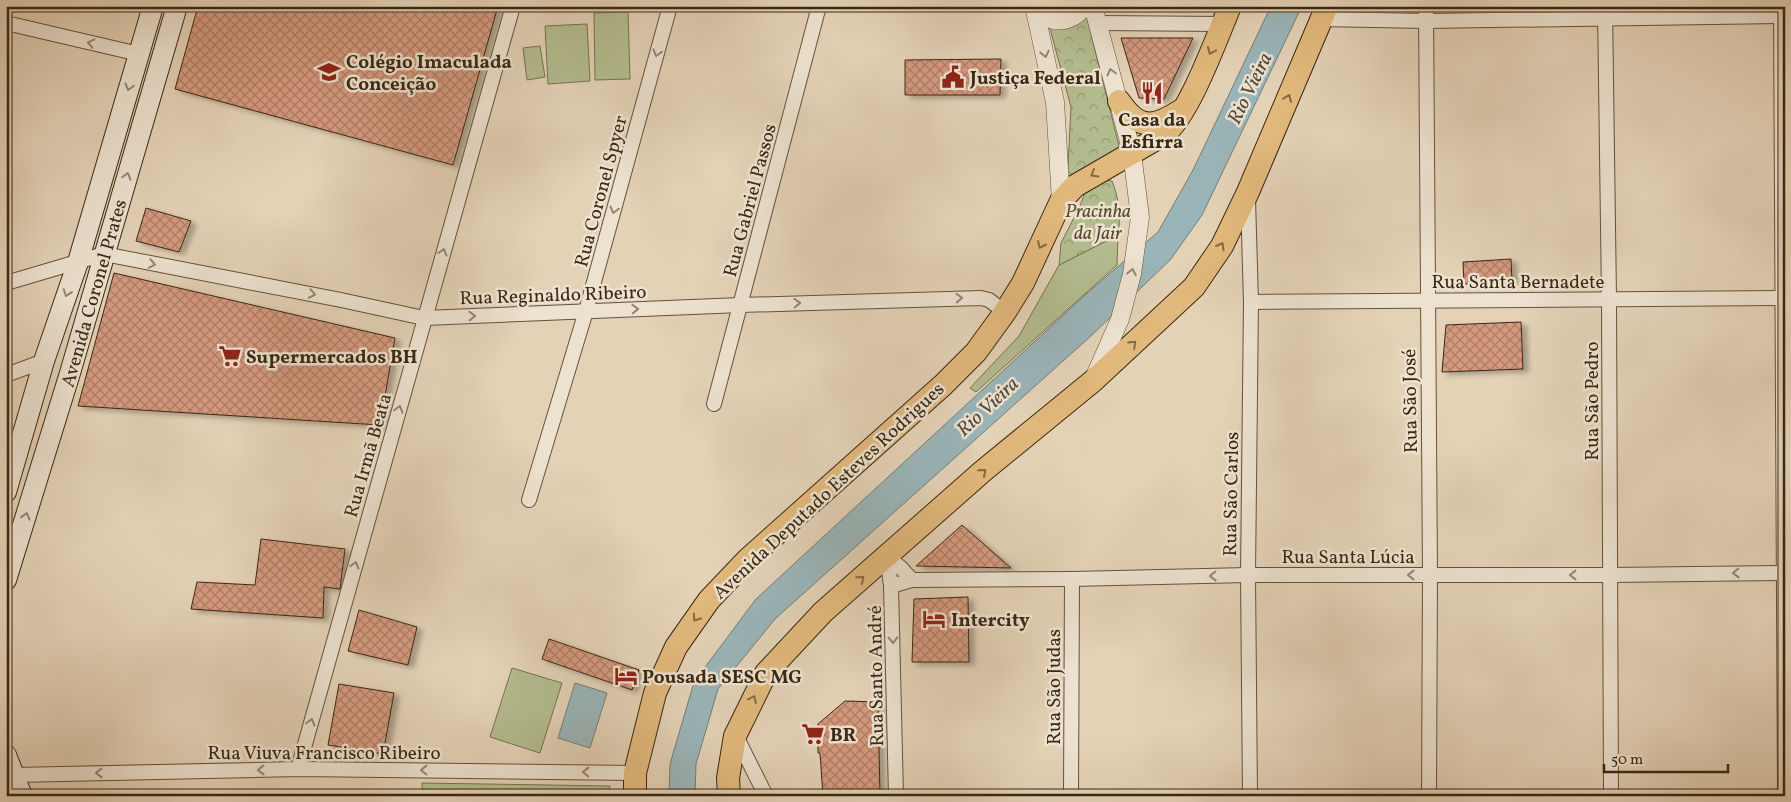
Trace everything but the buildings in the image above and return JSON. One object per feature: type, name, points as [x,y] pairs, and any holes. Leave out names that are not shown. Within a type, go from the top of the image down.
[{"type":"main road","name":"Avenida Coronel Prates","points":[[6,492],[44,361],[78,262],[153,6]]},
{"type":"main road","name":"Avenida Coronel Prates","points":[[6,580],[12,544],[70,373],[177,6]]},
{"type":"main road","points":[[728,796],[728,778],[735,736],[766,673],[823,612],[984,471],[1093,381],[1194,287],[1222,246],[1248,192],[1324,13]]},
{"type":"main road","name":"Avenida Deputado Esteves Rodrigues","points":[[635,796],[635,773],[655,693],[676,647],[709,600],[747,560],[970,359],[1005,312],[1023,283],[1061,201],[1075,186],[1169,131],[1185,108],[1226,15]]},
{"type":"main road","points":[[1119,101],[1128,115],[1141,123],[1154,123],[1166,120],[1185,108]]},
{"type":"main road","points":[[6,756],[10,776],[22,796]]},
{"type":"street","name":"Rua Irmã Beata","points":[[298,769],[513,6]]},
{"type":"street","name":"Rua Coronel Spyer","points":[[529,500],[586,311],[670,6]]},
{"type":"street","name":"Rua Gabriel Passos","points":[[714,404],[819,6]]},
{"type":"street","points":[[1034,7],[1047,18],[1057,21],[1074,16],[1084,6]]},
{"type":"street","name":"Rua São José","points":[[1426,6],[1430,575],[1429,796]]},
{"type":"street","name":"Avenida Deputado Esteves Rodrigues","points":[[1034,7],[1055,102],[1061,201]]},
{"type":"street","points":[[1324,13],[1426,21],[1605,13],[1782,13],[1785,796]]},
{"type":"street","name":"Rua São Pedro","points":[[1605,13],[1609,299],[1611,796]]},
{"type":"street","points":[[1093,381],[1120,319],[1132,274],[1140,217],[1132,153],[1095,15],[1226,15]]},
{"type":"street","points":[[6,23],[139,54]]},
{"type":"street","name":"Rua São Carlos","points":[[1248,192],[1251,302],[1248,575],[1250,796]]},
{"type":"street","points":[[6,283],[104,254]]},
{"type":"street","name":"Rua Reginaldo Ribeiro","points":[[104,254],[424,318],[741,305],[980,298],[989,300],[1005,312]]},
{"type":"street","name":"Rua Santa Bernadete","points":[[1251,302],[1784,298]]},
{"type":"street","points":[[6,376],[44,361]]},
{"type":"street","points":[[887,556],[912,580]]},
{"type":"street","name":"Rua Santo André","points":[[887,556],[892,586],[896,796]]},
{"type":"street","name":"Rua Santa Lúcia","points":[[892,586],[912,580],[1248,575],[1784,573]]},
{"type":"street","name":"Rua São Judas","points":[[1071,796],[1072,579]]},
{"type":"street","points":[[735,736],[766,796]]},
{"type":"street","name":"Rua Viuva Francisco Ribeiro","points":[[10,776],[298,769],[635,773]]},
{"type":"green space","points":[[1044,6],[1084,6],[1120,150],[1067,186],[1071,107]]},
{"type":"green space","points":[[628,12],[630,79],[595,80],[594,13]]},
{"type":"green space","points":[[587,24],[590,81],[548,84],[545,26]]},
{"type":"green space","points":[[540,46],[545,77],[527,80],[523,48]]},
{"type":"green space","name":"Pracinha da Jair","points":[[1100,180],[1112,181],[1118,201],[1118,235],[1059,265],[1061,243],[1087,188]]},
{"type":"green space","points":[[1118,235],[1117,265],[976,392],[970,388],[1019,336],[1059,265]]},
{"type":"green space","points":[[512,668],[562,683],[540,753],[490,737]]},
{"type":"green space","points":[[422,783],[610,786],[610,796],[422,796]]},
{"type":"water","name":"Rio Vieira","points":[[1271,6],[1302,6],[1202,215],[1171,259],[1092,335],[775,619],[718,689],[696,764],[695,796],[669,796],[670,764],[694,682],[756,599],[1085,295],[1158,232],[1193,170]]},
{"type":"water","points":[[575,683],[607,693],[590,748],[558,738]]},
{"type":"place","name":"Colégio Imaculada Conceição","points":[[329,72]]},
{"type":"place","name":"Justiça Federal","points":[[953,77]]},
{"type":"place","name":"Casa da Esfirra","points":[[1152,93]]},
{"type":"place","name":"Supermercados BH","points":[[230,356]]},
{"type":"place","name":"Intercity","points":[[934,619]]},
{"type":"place","name":"Pousada SESC MG","points":[[626,676]]},
{"type":"place","name":"BR","points":[[813,734]]}]
